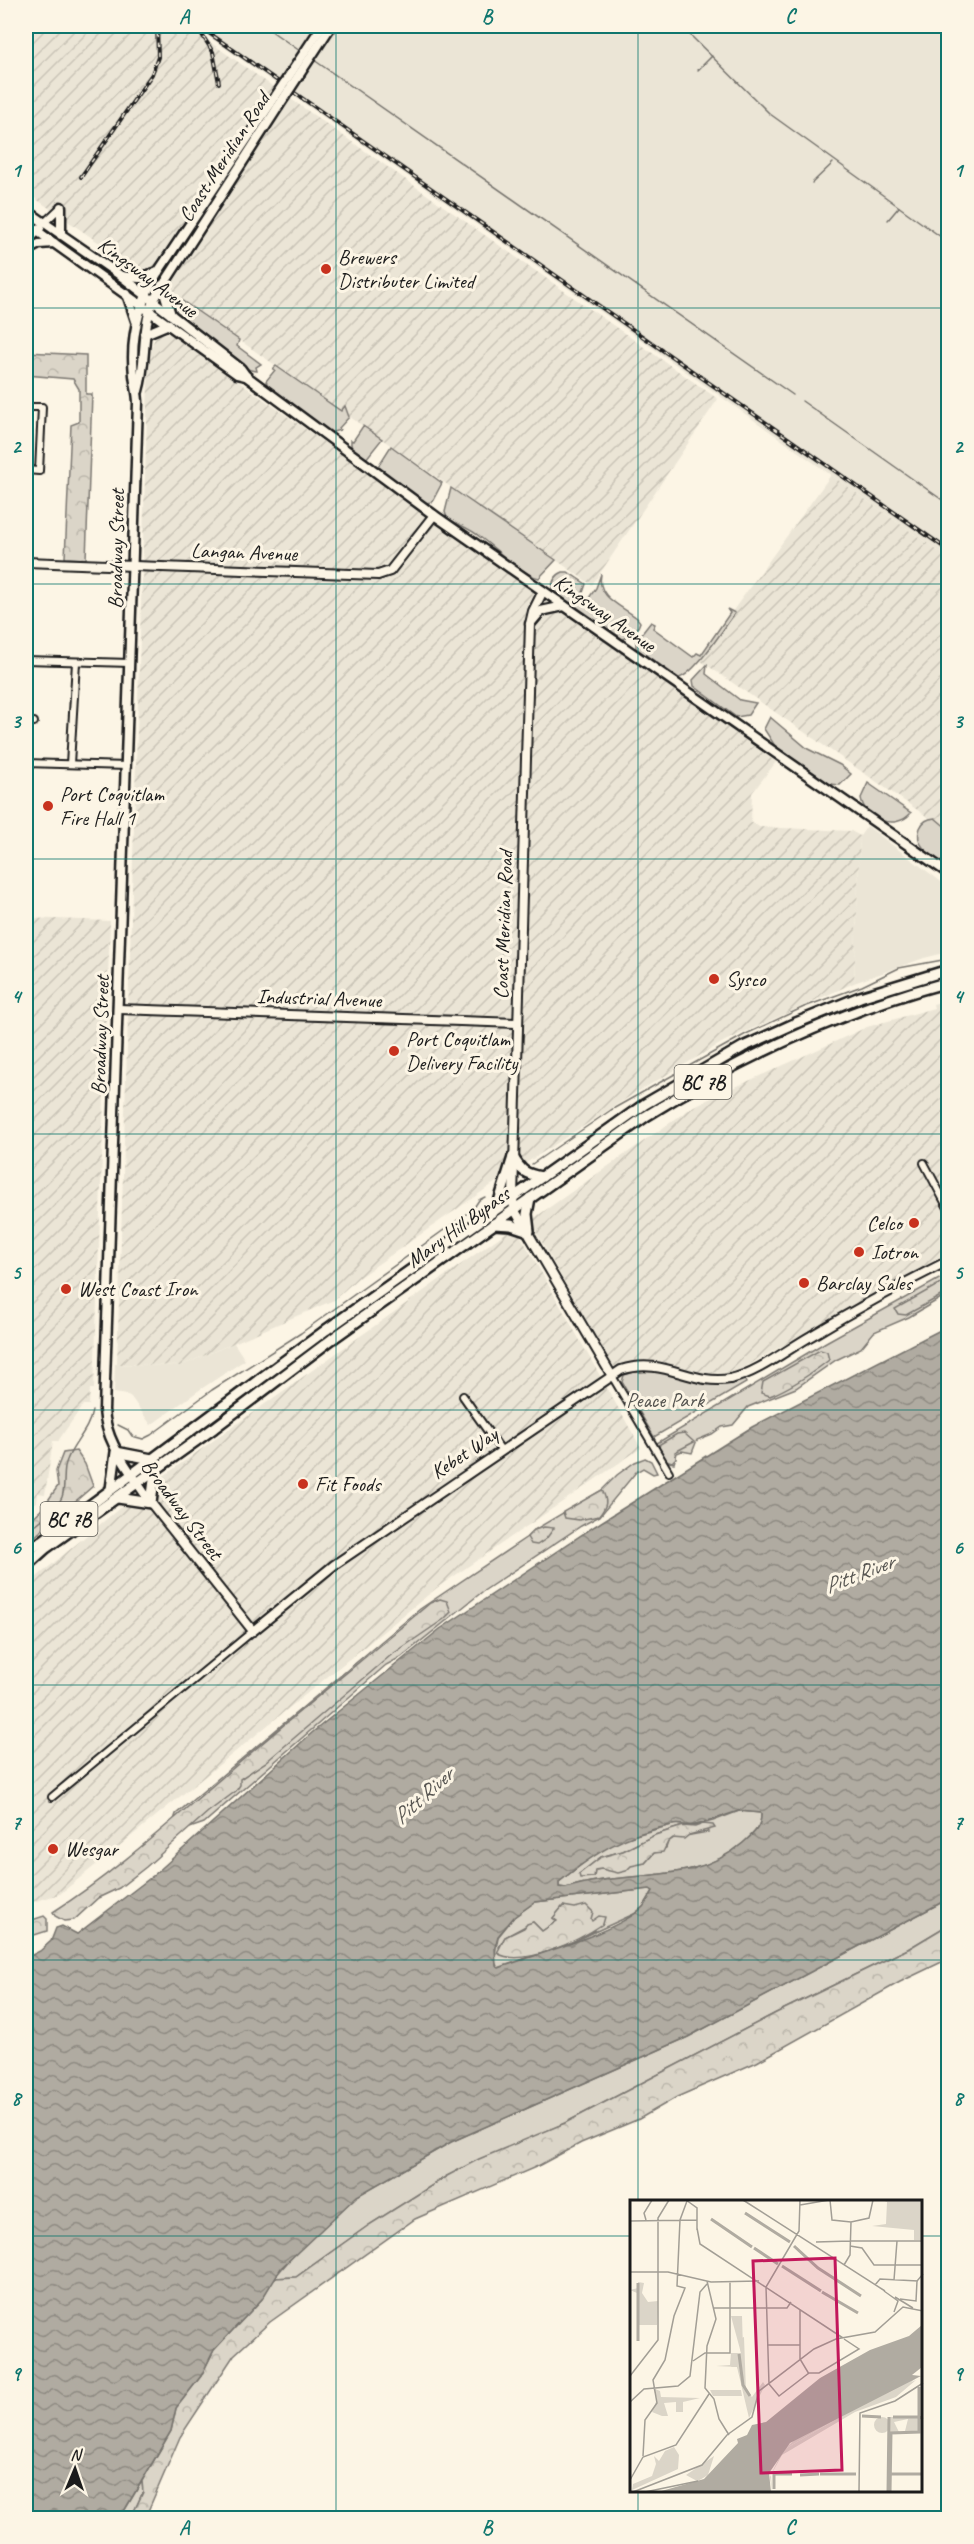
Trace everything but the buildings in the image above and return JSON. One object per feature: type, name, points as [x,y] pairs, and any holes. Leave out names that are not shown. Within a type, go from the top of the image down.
[{"type":"highway","name":"Mary Hill Bypass","points":[[26,1553],[326,1330],[645,1104],[743,1047],[796,1023],[860,997],[948,970]]},
{"type":"highway","name":"Mary Hill Bypass","points":[[26,1566],[46,1548],[155,1472],[332,1339],[646,1116],[748,1057],[843,1015],[948,982]]},
{"type":"highway","points":[[513,1157],[519,1169],[526,1174],[542,1177]]},
{"type":"highway","points":[[497,1208],[513,1157]]},
{"type":"highway","points":[[493,1224],[511,1225],[529,1231],[527,1214],[530,1198]]},
{"type":"highway","points":[[111,1489],[116,1452],[152,1459]]},
{"type":"highway","points":[[118,1498],[151,1503],[155,1472]]},
{"type":"main road","name":"Coast Meridian Road","points":[[151,306],[322,26]]},
{"type":"main road","name":"Coast Meridian Road","points":[[143,300],[158,272],[331,26]]},
{"type":"main road","points":[[61,207],[61,235]]},
{"type":"main road","name":"Kingsway Avenue","points":[[26,210],[121,276],[143,300],[241,369],[246,376],[434,514],[948,873]]},
{"type":"main road","name":"Kingsway Avenue","points":[[26,223],[127,294],[143,300]]},
{"type":"main road","points":[[26,243],[44,223]]},
{"type":"main road","points":[[26,251],[39,244],[54,243]]},
{"type":"main road","points":[[121,276],[139,278],[158,272]]},
{"type":"main road","points":[[144,334],[170,320],[162,285]]},
{"type":"main road","points":[[127,294],[136,321]]},
{"type":"main road","name":"Broadway Street","points":[[138,391],[134,375],[136,321],[143,300]]},
{"type":"main road","name":"Broadway Street","points":[[138,1484],[116,1452],[106,1426],[104,1410],[138,391],[142,378],[144,334],[151,306]]},
{"type":"main road","points":[[530,624],[540,611],[564,606]]},
{"type":"street","points":[[44,223],[61,207]]},
{"type":"street","points":[[26,406],[42,407],[39,471],[26,470]]},
{"type":"street","name":"Langan Avenue","points":[[26,562],[378,575],[390,571],[434,514]]},
{"type":"street","name":"Coast Meridian Road","points":[[543,591],[532,611],[530,624],[513,1157],[514,1209],[669,1472]]},
{"type":"street","points":[[26,660],[130,663]]},
{"type":"street","points":[[70,764],[76,662]]},
{"type":"street","points":[[26,723],[34,722]]},
{"type":"street","points":[[26,763],[127,766]]},
{"type":"street","name":"Industrial Avenue","points":[[119,1009],[517,1023]]},
{"type":"street","points":[[924,1163],[948,1208]]},
{"type":"street","name":"Kebet Way","points":[[52,1797],[274,1616],[334,1564],[612,1376],[631,1367],[652,1366],[712,1380],[742,1375],[879,1296],[948,1261]]},
{"type":"street","points":[[463,1396],[501,1450]]},
{"type":"street","name":"Broadway Street","points":[[138,1484],[253,1631]]},
{"type":"shaded area","points":[[35,26],[187,26],[718,399],[592,585],[26,192],[26,39]]},
{"type":"shaded area","points":[[194,26],[948,26],[948,558],[617,323]]},
{"type":"shaded area","points":[[157,334],[171,334],[776,762],[752,793],[751,821],[759,827],[851,831],[860,836],[854,983],[725,1041],[632,1095],[490,1186],[358,1278],[334,1300],[180,1366],[117,1364],[149,352]]},
{"type":"shaded area","points":[[831,475],[948,558],[948,831],[698,659]]},
{"type":"shaded area","points":[[867,826],[948,887],[948,952],[924,958],[854,983],[860,836]]},
{"type":"shaded area","points":[[26,918],[110,921],[94,1389],[90,1389],[89,1405],[83,1405],[58,1441],[53,1441],[45,1494],[38,1493],[37,1502],[26,1509]]},
{"type":"shaded area","points":[[948,1000],[948,1253],[736,1372],[704,1374],[654,1360],[637,1361],[616,1367],[611,1364],[530,1221],[694,1106],[867,1027],[934,1008],[933,1004]]},
{"type":"shaded area","points":[[515,1226],[641,1448],[438,1587],[60,1894],[26,1904],[26,1586],[127,1502]]},
{"type":"shaded area","points":[[234,1343],[245,1360],[151,1425],[131,1397],[114,1393],[115,1364],[180,1366]]},
{"type":"green space","points":[[168,291],[239,340],[237,346],[261,364],[256,367],[257,371],[238,364],[204,338],[172,308]]},
{"type":"green space","points":[[26,352],[86,355],[86,394],[92,394],[86,559],[65,558],[71,425],[79,422],[79,389],[73,379],[26,375]]},
{"type":"green space","points":[[276,366],[341,411],[345,406],[349,417],[339,428],[340,430],[329,433],[269,388],[266,381]]},
{"type":"green space","points":[[363,426],[382,439],[366,459],[357,455],[351,444],[351,440],[353,441]]},
{"type":"green space","points":[[391,446],[442,483],[432,502],[425,503],[377,468]]},
{"type":"green space","points":[[451,488],[556,560],[539,578],[515,566],[476,534],[447,518],[445,512]]},
{"type":"green space","points":[[563,572],[568,572],[586,584],[580,601],[584,605],[596,588],[601,574],[600,582],[606,595],[637,618],[640,622],[638,627],[623,639],[552,590],[554,579]]},
{"type":"green space","points":[[727,609],[735,613],[701,660],[686,675],[679,678],[636,648],[636,641],[651,622],[655,624],[653,628],[693,657],[697,653],[701,655],[730,613]]},
{"type":"green space","points":[[707,665],[706,674],[740,700],[756,703],[748,715],[736,717],[694,686],[693,680]]},
{"type":"green space","points":[[770,717],[808,749],[840,765],[851,774],[840,785],[830,784],[775,746],[764,729]]},
{"type":"green space","points":[[868,783],[911,813],[904,819],[889,822],[874,817],[863,805],[861,798]]},
{"type":"green space","points":[[935,818],[948,829],[948,867],[926,851],[919,841],[918,835],[922,824]]},
{"type":"green space","points":[[948,1274],[948,1294],[909,1317],[874,1332],[861,1348],[836,1360],[796,1388],[748,1407],[733,1425],[722,1427],[697,1440],[692,1453],[682,1451],[677,1453],[674,1463],[665,1461],[657,1443],[826,1342]]},
{"type":"green space","points":[[948,1279],[948,1292],[906,1315],[898,1314],[895,1309]]},
{"type":"green space","points":[[820,1350],[827,1352],[829,1360],[794,1384],[770,1396],[761,1393],[763,1382]]},
{"type":"green space","name":"Peace Park","points":[[651,1370],[706,1383],[729,1382],[744,1378],[746,1383],[654,1437],[622,1382],[624,1375]]},
{"type":"green space","points":[[684,1433],[694,1442],[675,1452],[676,1458],[672,1462],[664,1458],[659,1451],[660,1444],[677,1434]]},
{"type":"green space","points":[[76,1451],[85,1464],[93,1486],[26,1544],[26,1524],[42,1509],[58,1486],[56,1471],[63,1453]]},
{"type":"green space","points":[[645,1458],[651,1461],[657,1473],[653,1474],[643,1468],[636,1472],[600,1516],[581,1526],[482,1592],[401,1657],[386,1665],[204,1823],[190,1828],[174,1820],[176,1814],[420,1609],[534,1530],[602,1490],[617,1475]]},
{"type":"green space","points":[[602,1490],[606,1503],[599,1516],[579,1520],[565,1518],[563,1512]]},
{"type":"green space","points":[[544,1527],[554,1528],[546,1539],[537,1545],[531,1544],[527,1537],[534,1530]]},
{"type":"green space","points":[[440,1599],[447,1601],[451,1612],[444,1619],[390,1656],[266,1762],[240,1779],[240,1785],[236,1791],[208,1812],[146,1867],[119,1888],[98,1898],[74,1920],[64,1921],[55,1916],[53,1912],[122,1862],[430,1603]]},
{"type":"green space","points":[[739,1811],[761,1813],[758,1826],[747,1840],[724,1856],[703,1866],[681,1871],[589,1882],[566,1888],[559,1887],[559,1882],[599,1851],[618,1840],[675,1824],[693,1826]],"holes":[[[703,1824],[708,1832],[674,1838],[668,1842],[666,1848],[654,1853],[645,1863],[595,1870],[594,1877],[579,1874],[601,1857],[623,1851],[655,1835],[683,1826],[695,1827]]]},
{"type":"green space","points":[[703,1824],[713,1825],[715,1828],[689,1835],[684,1839],[673,1838],[663,1852],[654,1853],[645,1863],[631,1866],[626,1871],[618,1873],[601,1869],[595,1870],[594,1877],[580,1878],[579,1874],[601,1857],[623,1851],[655,1835],[683,1826],[695,1827]]},
{"type":"green space","points":[[650,1889],[653,1891],[644,1906],[634,1914],[566,1945],[595,1930],[590,1920],[583,1914],[563,1906],[553,1918],[557,1921],[542,1931],[533,1922],[505,1937],[499,1947],[532,1956],[498,1968],[494,1960],[498,1937],[514,1917],[535,1902]]},
{"type":"green space","points":[[948,1899],[948,1925],[908,1949],[776,2013],[565,2123],[447,2176],[369,2225],[296,2277],[274,2278],[298,2250],[357,2196],[451,2142],[688,2037]]},
{"type":"green space","points":[[586,1905],[593,1912],[592,1921],[599,1916],[605,1917],[603,1924],[581,1937],[536,1955],[508,1957],[497,1953],[505,1937],[524,1928],[527,1924],[533,1922],[542,1931],[557,1921],[553,1918],[563,1906],[575,1908]]},
{"type":"green space","points":[[44,1916],[47,1919],[47,1931],[31,1936],[29,1941],[26,1941],[26,1922]]},
{"type":"green space","points":[[948,1925],[948,1959],[900,1982],[757,2062],[677,2097],[639,2119],[581,2143],[538,2166],[415,2219],[270,2322],[234,2355],[180,2437],[145,2518],[131,2518],[143,2492],[142,2481],[171,2431],[176,2408],[201,2376],[214,2350],[262,2299],[274,2278],[296,2277],[369,2225],[447,2176],[479,2159],[565,2123],[776,2013],[908,1949]]},
{"type":"green space","points":[[142,2481],[143,2492],[131,2518],[120,2518]]},
{"type":"water","name":"Pitt River","points":[[948,1326],[948,1899],[688,2037],[451,2142],[357,2196],[281,2268],[262,2299],[214,2350],[201,2376],[176,2408],[171,2431],[120,2518],[26,2518],[26,1958],[40,1951],[51,1941],[56,1928],[62,1926],[77,1934],[154,1875],[314,1731],[440,1629],[595,1526],[752,1427]],"holes":[[[739,1811],[761,1813],[756,1830],[743,1843],[724,1856],[703,1866],[681,1871],[589,1882],[566,1888],[559,1887],[559,1882],[586,1862],[625,1839],[672,1825],[701,1824]],[[650,1889],[653,1891],[643,1907],[615,1925],[553,1950],[499,1968],[496,1966],[495,1947],[498,1936],[514,1917],[535,1902]]]},
{"type":"waterway","points":[[264,26],[300,51]]},
{"type":"waterway","points":[[681,26],[770,114],[948,242]]},
{"type":"waterway","points":[[698,70],[712,56]]},
{"type":"waterway","points":[[314,60],[793,395]]},
{"type":"waterway","points":[[812,183],[833,163]]},
{"type":"waterway","points":[[888,220],[899,207]]},
{"type":"waterway","points":[[802,401],[948,504]]},
{"type":"waterway","points":[[532,1164],[611,1110],[746,1034],[804,1007],[862,986],[899,968],[948,959]]},
{"type":"waterway","points":[[118,1425],[128,1430],[132,1436],[143,1439],[151,1435],[212,1390],[301,1333],[473,1209],[479,1200],[485,1197]]},
{"type":"waterway","points":[[26,1533],[51,1512],[62,1497],[67,1460],[88,1424],[92,1411]]},
{"type":"railway","points":[[81,177],[152,74],[158,57],[157,26]]},
{"type":"railway","points":[[199,26],[948,550]]},
{"type":"railway","points":[[199,30],[213,52],[219,83]]},
{"type":"place","name":"Brewers Distributer Limited","points":[[326,269]]},
{"type":"place","name":"Port Coquitlam Fire Hall 1","points":[[48,806]]},
{"type":"place","name":"Sysco","points":[[714,979]]},
{"type":"place","name":"Port Coquitlam Delivery Facility","points":[[394,1051]]},
{"type":"place","name":"Celco","points":[[914,1223]]},
{"type":"place","name":"Iotron","points":[[859,1252]]},
{"type":"place","name":"Barclay Sales","points":[[804,1283]]},
{"type":"place","name":"West Coast Iron","points":[[66,1289]]},
{"type":"place","name":"Fit Foods","points":[[303,1484]]},
{"type":"place","name":"Wesgar","points":[[53,1849]]}]
